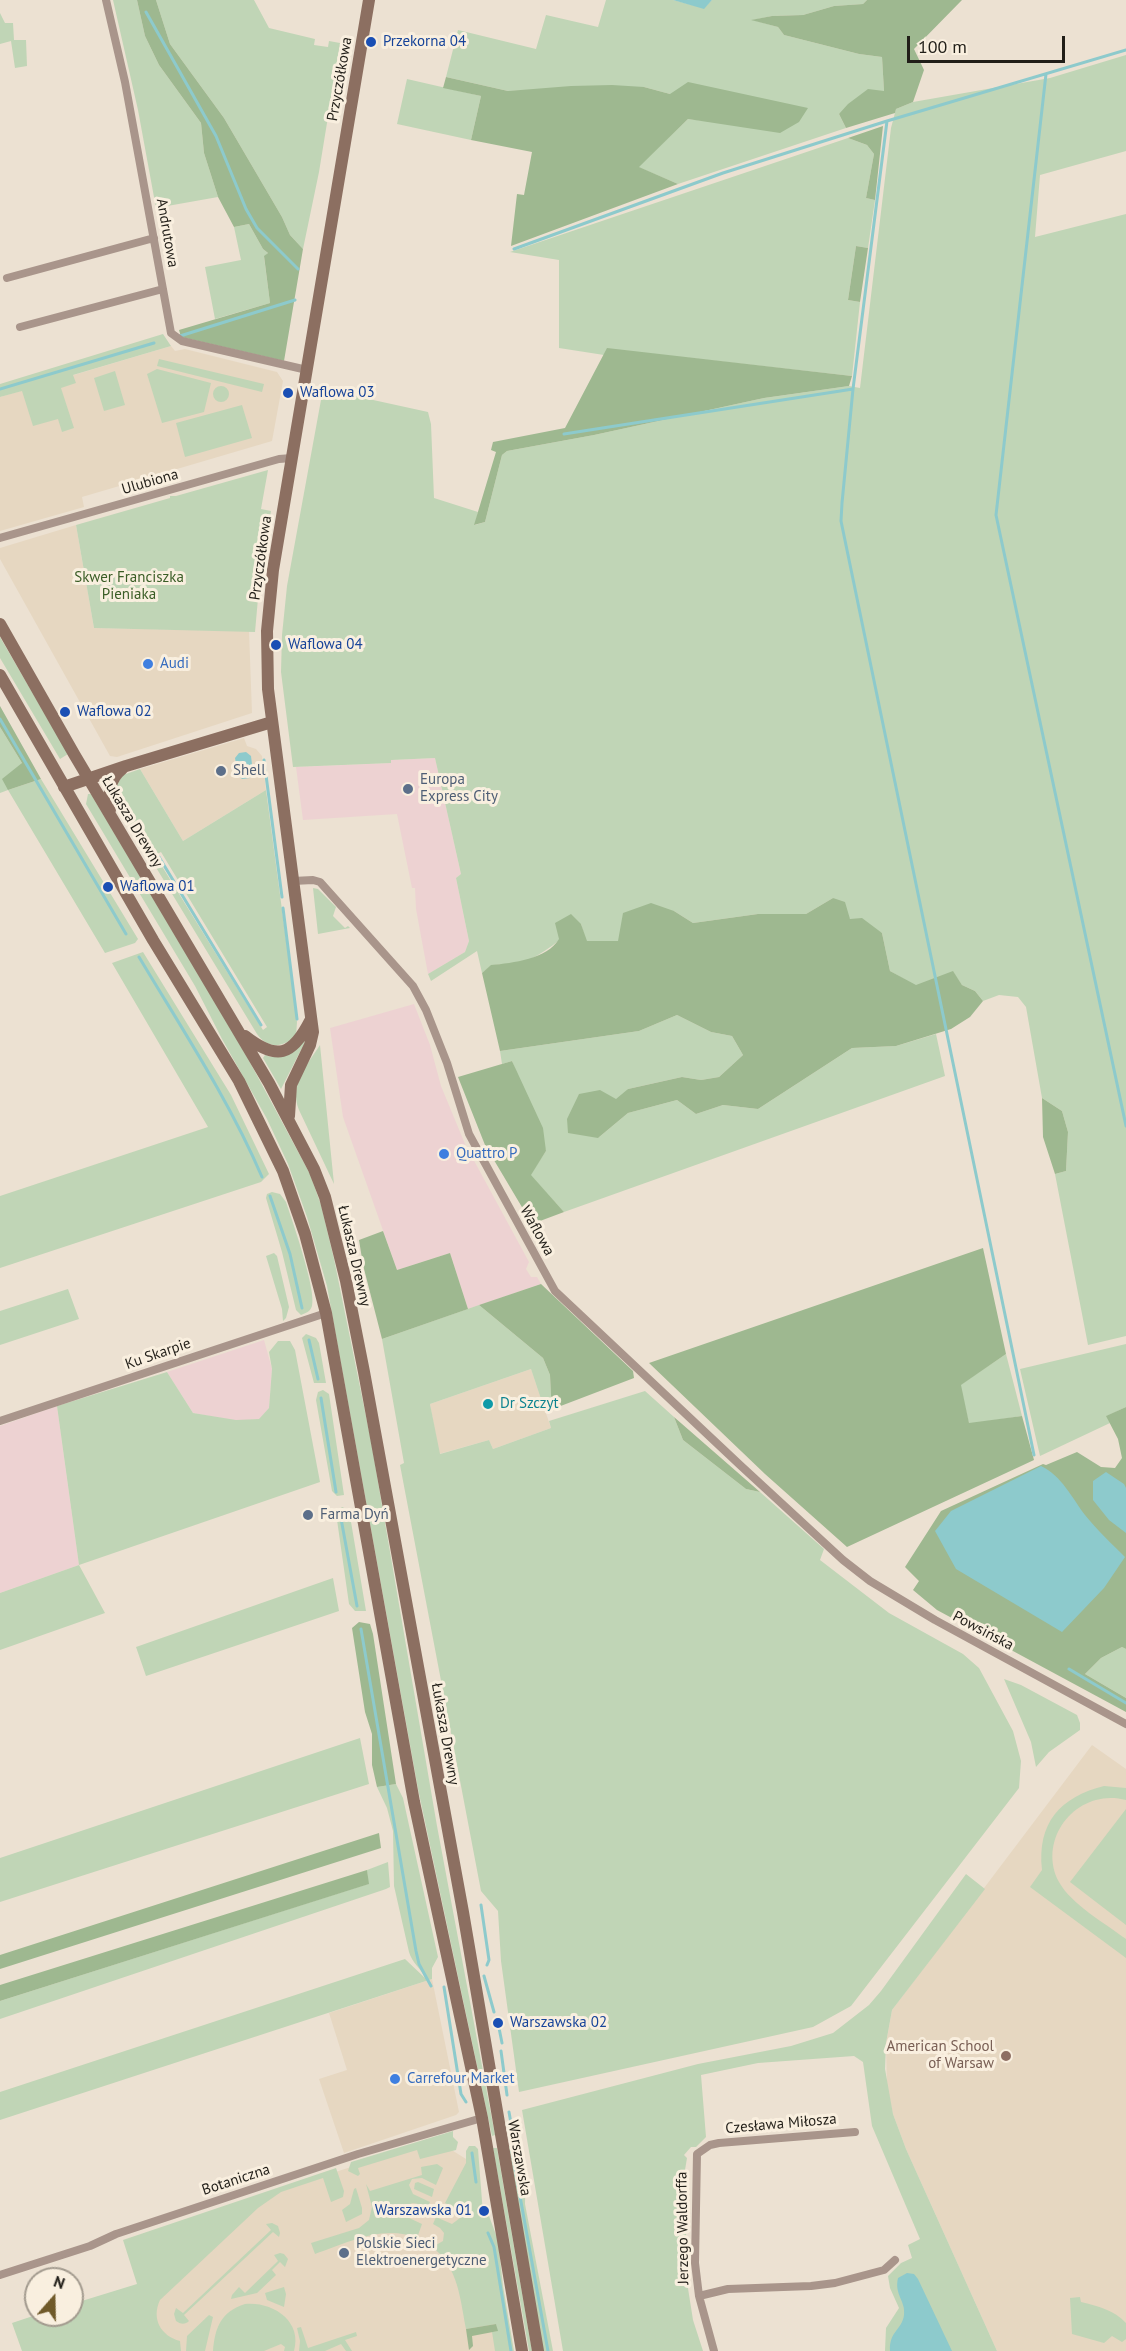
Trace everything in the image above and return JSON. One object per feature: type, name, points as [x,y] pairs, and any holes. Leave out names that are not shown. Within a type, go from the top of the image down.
[{"type":"main road","name":"Przyczółkowa","points":[[289,1120],[288,1100],[291,1085],[310,1045],[313,1032],[272,722],[267,662],[267,623],[271,584],[369,0]]},
{"type":"main road","name":"Łukasza Drewny","points":[[0,624],[89,779],[240,1032],[289,1120],[321,1184],[346,1281],[472,1970]]},
{"type":"main road","points":[[0,675],[153,940],[239,1081],[283,1171],[305,1234],[326,1313]]},
{"type":"main road","points":[[64,787],[272,722]]},
{"type":"main road","points":[[110,814],[110,786],[113,778],[126,766]]},
{"type":"main road","points":[[240,1032],[261,1049],[272,1052],[285,1050],[296,1044],[312,1018]]},
{"type":"main road","name":"Warszawska","points":[[326,1313],[414,1802],[482,2118],[522,2351]]},
{"type":"main road","name":"Warszawska","points":[[472,1970],[538,2351]]},
{"type":"street","name":"Andrutowa","points":[[106,0],[125,82],[171,333],[177,339],[307,370]]},
{"type":"street","points":[[6,278],[154,238]]},
{"type":"street","points":[[20,327],[163,289]]},
{"type":"street","name":"Ulubiona","points":[[0,538],[279,459],[292,458]]},
{"type":"street","name":"Waflowa","points":[[293,881],[320,882],[413,986],[426,1010],[447,1063],[469,1134],[555,1291],[834,1551]]},
{"type":"street","name":"Ku Skarpie","points":[[0,1421],[326,1313]]},
{"type":"street","name":"Powsińska","points":[[834,1551],[870,1581],[897,1598],[1126,1724]]},
{"type":"street","name":"Botaniczna","points":[[0,2275],[358,2154],[482,2118]]},
{"type":"street","name":"Czesława Miłosza","points":[[710,2145],[855,2132]]},
{"type":"street","name":"Jerzego Waldorffa","points":[[710,2145],[697,2154],[696,2158],[695,2252],[699,2296],[714,2351]]},
{"type":"street","points":[[699,2296],[728,2289],[835,2283],[884,2270],[895,2259]]},
{"type":"shaded area","points":[[171,346],[175,351],[185,349],[277,372],[283,381],[272,441],[82,497],[84,507],[0,531],[0,397]]},
{"type":"shaded area","points":[[76,525],[94,628],[249,631],[252,713],[117,757],[110,756],[0,559],[0,548]]},
{"type":"shaded area","points":[[244,738],[247,746],[256,749],[262,756],[266,790],[183,841],[140,769]]},
{"type":"shaded area","name":"Europa Express City","points":[[435,758],[461,874],[456,878],[469,941],[465,952],[428,974],[416,909],[415,888],[412,888],[397,814],[303,820],[296,767],[391,763],[391,760]]},
{"type":"shaded area","points":[[414,1004],[430,1045],[441,1086],[465,1144],[529,1262],[526,1269],[531,1277],[537,1277],[541,1284],[468,1309],[450,1253],[397,1270],[343,1117],[330,1028]]},
{"type":"shaded area","points":[[264,1340],[272,1369],[269,1408],[260,1419],[236,1421],[193,1413],[167,1372]]},
{"type":"shaded area","points":[[531,1369],[551,1428],[493,1449],[489,1440],[439,1454],[430,1404]]},
{"type":"shaded area","points":[[57,1406],[79,1565],[0,1593],[0,1426]]},
{"type":"shaded area","name":"American School of Warsaw","points":[[1092,1745],[1126,1769],[1126,2351],[997,2351],[906,2149],[893,2114],[887,2086],[886,2043],[892,2010]]},
{"type":"shaded area","points":[[432,1979],[459,2112],[456,2115],[344,2153],[319,2079],[347,2070],[329,2013]]},
{"type":"shaded area","name":"Polskie Sieci Elektroenergetyczne","points":[[442,2144],[466,2159],[501,2351],[158,2351],[149,2323],[155,2299],[255,2206],[280,2190],[391,2154]]},
{"type":"green space","points":[[113,0],[137,0],[145,36],[159,65],[201,123],[204,153],[218,197],[156,208],[138,110]]},
{"type":"green space","points":[[137,0],[156,0],[170,44],[224,118],[282,217],[290,235],[303,249],[284,361],[181,337],[179,330],[270,303],[264,256],[268,253],[263,249],[249,224],[234,227],[218,197],[204,153],[201,123],[159,65],[145,36]]},
{"type":"green space","points":[[156,0],[254,0],[269,28],[315,39],[314,45],[328,47],[329,41],[340,43],[319,172],[303,249],[290,235],[282,217],[224,118],[170,44]]},
{"type":"green space","points":[[606,0],[673,0],[704,8],[712,0],[867,0],[863,4],[834,6],[803,15],[772,16],[753,20],[778,27],[784,35],[859,54],[882,57],[884,91],[839,114],[846,128],[678,184],[638,167],[688,119],[724,123],[670,94],[644,87],[508,91],[446,77],[458,30],[536,49],[546,15],[598,27]]},
{"type":"green space","points":[[867,0],[962,0],[914,49],[924,70],[913,102],[896,109],[895,113],[846,128],[839,114],[848,104],[868,89],[884,91],[882,57],[859,54],[784,35],[778,27],[751,20],[772,16],[803,15],[834,6],[863,4]]},
{"type":"green space","points":[[0,13],[5,23],[13,23],[14,40],[26,40],[27,66],[15,68],[11,41],[0,44]]},
{"type":"green space","points":[[1126,55],[1126,151],[1040,175],[1035,237],[1126,214],[1126,1336],[1088,1345],[1055,1174],[1066,1171],[1068,1132],[1062,1111],[1042,1098],[1026,1007],[1018,997],[999,995],[983,1001],[975,991],[962,985],[953,972],[916,986],[890,971],[882,933],[850,919],[833,898],[806,914],[758,914],[693,923],[674,911],[618,941],[586,941],[581,924],[530,960],[514,964],[492,965],[482,973],[477,951],[431,981],[428,974],[465,952],[469,941],[456,878],[461,874],[435,758],[391,760],[391,763],[293,767],[281,672],[282,635],[287,586],[323,389],[428,412],[431,424],[434,498],[478,512],[475,525],[485,522],[502,455],[507,451],[594,435],[764,398],[849,386],[860,388],[891,128],[896,109],[913,102],[1050,78]]},
{"type":"green space","points":[[446,77],[508,91],[612,85],[644,87],[670,94],[688,82],[808,108],[799,122],[780,133],[688,119],[639,167],[678,184],[511,246],[517,194],[524,195],[532,152],[471,140],[481,96],[443,88]]},
{"type":"green space","points":[[407,79],[481,96],[471,140],[397,124]]},
{"type":"green space","points":[[883,126],[875,200],[866,198],[874,154],[867,145],[848,138]]},
{"type":"green space","points":[[848,138],[867,145],[874,154],[866,198],[875,200],[868,248],[856,246],[848,300],[860,302],[852,376],[608,349],[604,355],[559,348],[559,260],[510,252]]},
{"type":"green space","points":[[249,224],[263,249],[268,253],[264,257],[270,303],[215,319],[205,267],[241,260],[234,227]]},
{"type":"green space","points":[[856,246],[868,248],[860,302],[848,300]]},
{"type":"green space","points":[[163,334],[171,346],[73,375],[76,383],[61,388],[74,428],[62,432],[58,419],[33,426],[22,391],[0,397],[0,384]]},
{"type":"green space","points":[[607,348],[852,376],[849,386],[764,398],[594,435],[507,451],[502,455],[485,522],[474,525],[496,452],[491,450],[493,442],[565,428]]},
{"type":"green space","points":[[159,359],[264,384],[262,392],[157,366]]},
{"type":"green space","points":[[157,369],[211,383],[204,412],[162,423],[147,374]]},
{"type":"green space","points":[[115,371],[125,405],[104,411],[94,378]]},
{"type":"green space","points":[[221,386],[227,388],[229,394],[227,400],[221,402],[215,400],[213,394],[215,388]]},
{"type":"green space","points":[[242,405],[252,438],[185,457],[176,423]]},
{"type":"green space","name":"Skwer Franciszka Pieniaka","points":[[268,470],[261,509],[271,511],[260,576],[255,632],[94,628],[76,525],[170,498],[170,496]]},
{"type":"green space","points":[[0,637],[68,754],[60,759],[0,658]]},
{"type":"green space","points":[[0,706],[41,779],[8,790],[2,779],[22,763],[0,727]]},
{"type":"green space","points":[[0,727],[22,763],[8,790],[0,793]]},
{"type":"green space","points":[[140,769],[183,841],[266,790],[297,1022],[296,1036],[291,1040],[275,1045],[261,1039],[257,1034],[123,813],[118,803],[116,789],[123,775]],"holes":[[[161,852],[267,1027],[263,1030],[155,855]]]},
{"type":"green space","points":[[41,779],[138,939],[135,943],[105,953],[8,790]]},
{"type":"green space","points":[[88,794],[91,794],[246,1055],[310,1174],[321,1205],[371,1441],[437,1826],[495,2135],[492,2136],[418,1789],[327,1286],[307,1217],[288,1164],[267,1119],[195,986],[86,804]]},
{"type":"green space","points":[[313,888],[318,889],[336,907],[333,916],[345,928],[348,926],[350,928],[318,934]]},
{"type":"green space","points":[[833,898],[845,902],[850,919],[862,918],[882,933],[890,971],[916,985],[953,971],[962,985],[975,991],[983,1001],[970,1017],[951,1029],[896,1046],[852,1048],[758,1109],[723,1105],[696,1114],[677,1100],[628,1113],[598,1138],[568,1133],[567,1119],[579,1094],[600,1090],[616,1099],[628,1089],[682,1077],[701,1080],[719,1077],[743,1055],[732,1036],[711,1032],[677,1015],[639,1031],[500,1051],[482,973],[491,965],[529,959],[554,946],[559,939],[555,923],[571,914],[581,924],[587,941],[618,941],[623,913],[651,903],[674,911],[693,923],[758,914],[806,914]]},
{"type":"green space","points":[[143,952],[231,1095],[269,1174],[261,1182],[0,1268],[0,1196],[208,1127],[112,963]]},
{"type":"green space","points":[[677,1015],[711,1032],[732,1036],[743,1055],[719,1077],[701,1080],[682,1077],[628,1089],[598,1138],[628,1113],[677,1100],[696,1114],[723,1105],[758,1109],[852,1048],[896,1046],[936,1034],[945,1076],[564,1212],[530,1175],[546,1151],[512,1061],[502,1064],[500,1051],[639,1031]]},
{"type":"green space","points":[[306,1038],[281,1089],[263,1058],[265,1055],[271,1057]]},
{"type":"green space","points":[[320,1045],[334,1184],[296,1101],[301,1076]]},
{"type":"green space","points":[[512,1061],[543,1128],[546,1151],[531,1175],[564,1212],[532,1224],[485,1145],[458,1077]]},
{"type":"green space","points":[[1042,1098],[1062,1111],[1068,1132],[1066,1171],[1055,1174],[1043,1137]]},
{"type":"green space","points":[[272,1192],[280,1194],[286,1202],[308,1271],[313,1298],[312,1306],[309,1311],[301,1315],[296,1310],[266,1198],[267,1194]]},
{"type":"green space","points":[[383,1231],[397,1270],[450,1253],[468,1309],[382,1339],[359,1240]]},
{"type":"green space","points":[[983,1248],[1006,1354],[961,1385],[969,1423],[1022,1416],[1034,1460],[847,1547],[765,1474],[649,1363]]},
{"type":"green space","points":[[274,1253],[277,1256],[289,1307],[283,1321],[282,1309],[266,1256]]},
{"type":"green space","points":[[541,1284],[633,1371],[634,1378],[558,1407],[551,1396],[550,1375],[543,1358],[479,1305]]},
{"type":"green space","points":[[68,1289],[79,1319],[0,1345],[0,1311]]},
{"type":"green space","points":[[479,1305],[543,1358],[550,1375],[551,1396],[558,1407],[545,1411],[531,1369],[430,1404],[440,1454],[489,1440],[493,1449],[551,1428],[549,1421],[645,1391],[674,1417],[683,1440],[746,1489],[760,1492],[824,1549],[820,1560],[889,1613],[963,1654],[979,1668],[1013,1731],[1021,1761],[1019,1788],[851,2006],[813,2027],[519,2092],[501,1961],[498,1911],[481,1891],[400,1465],[404,1463],[382,1339]]},
{"type":"green space","points":[[306,1334],[316,1338],[319,1343],[326,1383],[314,1383],[302,1338]]},
{"type":"green space","points":[[278,1341],[290,1341],[295,1350],[320,1482],[79,1565],[57,1406],[167,1372],[193,1413],[236,1420],[259,1419],[269,1408],[272,1369],[269,1352]]},
{"type":"green space","points":[[1126,1344],[1126,1407],[1107,1416],[1110,1423],[1040,1456],[1020,1369]]},
{"type":"green space","points":[[1006,1354],[1022,1416],[969,1424],[960,1385]]},
{"type":"green space","points":[[323,1390],[329,1394],[344,1495],[337,1496],[332,1491],[316,1400],[318,1392]]},
{"type":"green space","points":[[1126,1407],[1126,1649],[1122,1647],[1101,1658],[1085,1674],[1126,1698],[1126,1712],[937,1610],[913,1590],[919,1581],[905,1567],[941,1511],[1043,1464],[1046,1465],[1077,1452],[1101,1467],[1115,1468],[1122,1458],[1118,1439],[1106,1416]]},
{"type":"green space","points":[[674,1417],[760,1492],[746,1489],[683,1440]]},
{"type":"green space","points":[[342,1507],[349,1510],[366,1611],[355,1611],[349,1604],[336,1513]]},
{"type":"green space","points":[[79,1565],[105,1613],[0,1650],[0,1593]]},
{"type":"green space","points":[[333,1578],[339,1611],[146,1676],[136,1647]]},
{"type":"green space","points":[[359,1622],[370,1624],[373,1634],[396,1784],[377,1787],[372,1765],[372,1734],[365,1712],[352,1628]]},
{"type":"green space","points":[[1122,1647],[1126,1649],[1126,1698],[1085,1674],[1101,1658]]},
{"type":"green space","points":[[1004,1679],[1021,1685],[1077,1715],[1080,1723],[1080,1730],[1049,1752],[1036,1767],[1031,1742]]},
{"type":"green space","points":[[360,1738],[369,1784],[0,1902],[0,1858]]},
{"type":"green space","points":[[396,1784],[403,1798],[438,1957],[432,1968],[432,1979],[0,2120],[0,2092],[405,1959],[425,1978],[409,1952],[394,1886],[393,1831],[387,1808],[377,1787]]},
{"type":"green space","points":[[1104,1786],[1126,1788],[1126,1800],[1108,1798],[1092,1801],[1078,1809],[1057,1833],[1053,1849],[1053,1865],[1059,1882],[1072,1898],[1126,1939],[1126,1958],[1030,1887],[1042,1870],[1043,1839],[1055,1814],[1075,1797]]},
{"type":"green space","points":[[1126,1809],[1126,1925],[1070,1882]]},
{"type":"green space","points":[[379,1833],[381,1848],[0,1969],[0,1955]]},
{"type":"green space","points":[[388,1862],[390,1887],[386,1889],[0,2019],[0,2001],[368,1884],[367,1870]]},
{"type":"green space","points":[[367,1870],[369,1884],[0,2001],[0,1985]]},
{"type":"green space","points":[[966,1874],[985,1889],[892,2010],[886,2043],[885,2069],[893,2114],[906,2149],[997,2351],[885,2351],[886,2328],[899,2308],[890,2288],[888,2276],[901,2263],[912,2258],[908,2245],[920,2239],[872,2126],[863,2062],[854,2056],[758,2063],[701,2075],[706,2137],[684,2155],[687,2158],[685,2170],[687,2282],[693,2320],[703,2351],[563,2351],[522,2110],[698,2064],[791,2046],[833,2033],[869,2005],[881,1991]]},
{"type":"green space","points":[[453,2131],[453,2137],[458,2142],[456,2150],[420,2159],[417,2150],[358,2168],[360,2174],[358,2176],[348,2171],[351,2162]]},
{"type":"green space","points":[[469,2146],[475,2146],[478,2149],[483,2214],[489,2216],[498,2240],[514,2351],[495,2351],[492,2332],[497,2331],[496,2324],[466,2329],[455,2279],[444,2259],[424,2241],[436,2245],[443,2241],[444,2233],[433,2224],[436,2217],[452,2224],[460,2218],[459,2210],[445,2203],[466,2163],[466,2151]]},
{"type":"green space","points":[[507,2146],[510,2146],[519,2159],[524,2173],[525,2204],[553,2351],[543,2351]]},
{"type":"green space","points":[[493,2148],[497,2148],[532,2351],[529,2351]]},
{"type":"green space","points":[[437,2164],[443,2168],[436,2185],[422,2178],[412,2179],[409,2185],[413,2194],[430,2202],[427,2208],[412,2203],[405,2209],[407,2217],[422,2224],[417,2238],[404,2234],[378,2234],[352,2240],[315,2254],[311,2243],[359,2228],[369,2220],[372,2207],[366,2184],[370,2191],[422,2175],[421,2167]]},
{"type":"green space","points":[[336,2168],[344,2191],[343,2197],[331,2202],[323,2178],[281,2192],[258,2208],[160,2300],[157,2307],[157,2320],[163,2331],[173,2339],[180,2341],[181,2351],[22,2351],[12,2323],[24,2319],[24,2327],[84,2327],[84,2300],[137,2284],[123,2240]]},
{"type":"green space","points":[[418,2182],[434,2189],[432,2197],[414,2189],[415,2183]]},
{"type":"green space","points":[[356,2188],[362,2214],[346,2222],[342,2210],[350,2204]]},
{"type":"green space","points":[[272,2223],[278,2226],[279,2237],[273,2232],[184,2315],[189,2321],[182,2324],[176,2321],[174,2314],[176,2308],[183,2313],[271,2230],[266,2224]]},
{"type":"green space","points":[[280,2253],[288,2259],[285,2267],[280,2262],[272,2270],[276,2275],[257,2293],[231,2299],[239,2287],[245,2293],[278,2261],[274,2255]]},
{"type":"green space","points":[[284,2287],[286,2294],[284,2307],[267,2300],[265,2293]]},
{"type":"green space","points":[[1080,2297],[1081,2302],[1105,2309],[1126,2323],[1126,2339],[1122,2342],[1112,2336],[1104,2343],[1072,2334],[1070,2298]]},
{"type":"green space","points":[[245,2304],[265,2306],[283,2315],[294,2330],[296,2340],[294,2351],[284,2351],[285,2347],[281,2344],[264,2351],[213,2351],[215,2335],[225,2316]]},
{"type":"green space","points":[[209,2315],[213,2317],[205,2351],[186,2351],[187,2336]]},
{"type":"green space","points":[[496,2324],[498,2331],[472,2336],[473,2346],[469,2350],[466,2329]]},
{"type":"green space","points":[[301,2327],[308,2348],[356,2332],[357,2336],[345,2340],[352,2351],[346,2351],[341,2344],[325,2351],[299,2351],[300,2341],[297,2328]]},
{"type":"water","points":[[673,0],[712,0],[704,9]]},
{"type":"water","points":[[246,752],[251,756],[253,773],[250,778],[242,779],[238,775],[235,758],[239,753]]},
{"type":"water","points":[[1041,1466],[1061,1481],[1090,1521],[1125,1557],[1104,1588],[1062,1632],[956,1569],[935,1531],[951,1511]]},
{"type":"water","points":[[1106,1472],[1124,1484],[1126,1488],[1126,1533],[1109,1520],[1093,1500],[1093,1481]]},
{"type":"water","points":[[907,2273],[914,2274],[918,2279],[952,2351],[890,2351],[891,2339],[904,2315],[897,2284],[898,2278]]},
{"type":"waterway","points":[[146,12],[216,136],[246,209],[257,228],[298,269]]},
{"type":"waterway","points":[[1034,1455],[841,521],[842,503],[853,389],[887,121],[1126,50]]},
{"type":"waterway","points":[[1046,74],[996,515],[1126,1126]]},
{"type":"waterway","points":[[514,249],[723,173],[887,121]]},
{"type":"waterway","points":[[180,336],[295,300]]},
{"type":"waterway","points":[[0,389],[154,343]]},
{"type":"waterway","points":[[564,434],[853,389]]},
{"type":"waterway","points":[[0,719],[126,934]]},
{"type":"waterway","points":[[264,760],[282,897]]},
{"type":"waterway","points":[[159,857],[261,1025]]},
{"type":"waterway","points":[[283,908],[297,1019]]},
{"type":"waterway","points":[[139,957],[220,1093],[262,1177]]},
{"type":"waterway","points":[[270,1196],[290,1254],[302,1308]]},
{"type":"waterway","points":[[309,1340],[318,1379]]},
{"type":"waterway","points":[[321,1398],[336,1492]]},
{"type":"waterway","points":[[340,1513],[357,1606]]},
{"type":"waterway","points":[[361,1629],[416,1951],[419,1964],[431,1986]]},
{"type":"waterway","points":[[1069,1669],[1126,1703]]},
{"type":"waterway","points":[[481,1905],[489,1960],[487,1965]]},
{"type":"waterway","points":[[484,1976],[494,2012]]},
{"type":"waterway","points":[[444,1987],[461,2094],[466,2102]]},
{"type":"waterway","points":[[499,2028],[502,2043]]},
{"type":"waterway","points":[[501,2051],[507,2095]]},
{"type":"waterway","points":[[509,2112],[512,2129]]},
{"type":"waterway","points":[[512,2152],[548,2351]]},
{"type":"waterway","points":[[472,2153],[476,2182]]},
{"type":"waterway","points":[[488,2233],[494,2247],[511,2351]]},
{"type":"place","name":"Przekorna 04","points":[[371,42]]},
{"type":"place","name":"Waflowa 03","points":[[288,393]]},
{"type":"place","name":"Waflowa 04","points":[[276,645]]},
{"type":"place","name":"Audi","points":[[148,664]]},
{"type":"place","name":"Waflowa 02","points":[[65,712]]},
{"type":"place","name":"Shell","points":[[221,771]]},
{"type":"place","name":"Europa Express City","points":[[408,789]]},
{"type":"place","name":"Waflowa 01","points":[[108,887]]},
{"type":"place","name":"Quattro P","points":[[444,1154]]},
{"type":"place","name":"Dr Szczyt","points":[[488,1404]]},
{"type":"place","name":"Farma Dyń","points":[[308,1515]]},
{"type":"place","name":"Warszawska 02","points":[[498,2023]]},
{"type":"place","name":"American School of Warsaw","points":[[1006,2056]]},
{"type":"place","name":"Carrefour Market","points":[[395,2079]]},
{"type":"place","name":"Warszawska 01","points":[[484,2211]]},
{"type":"place","name":"Polskie Sieci Elektroenergetyczne","points":[[344,2253]]}]
